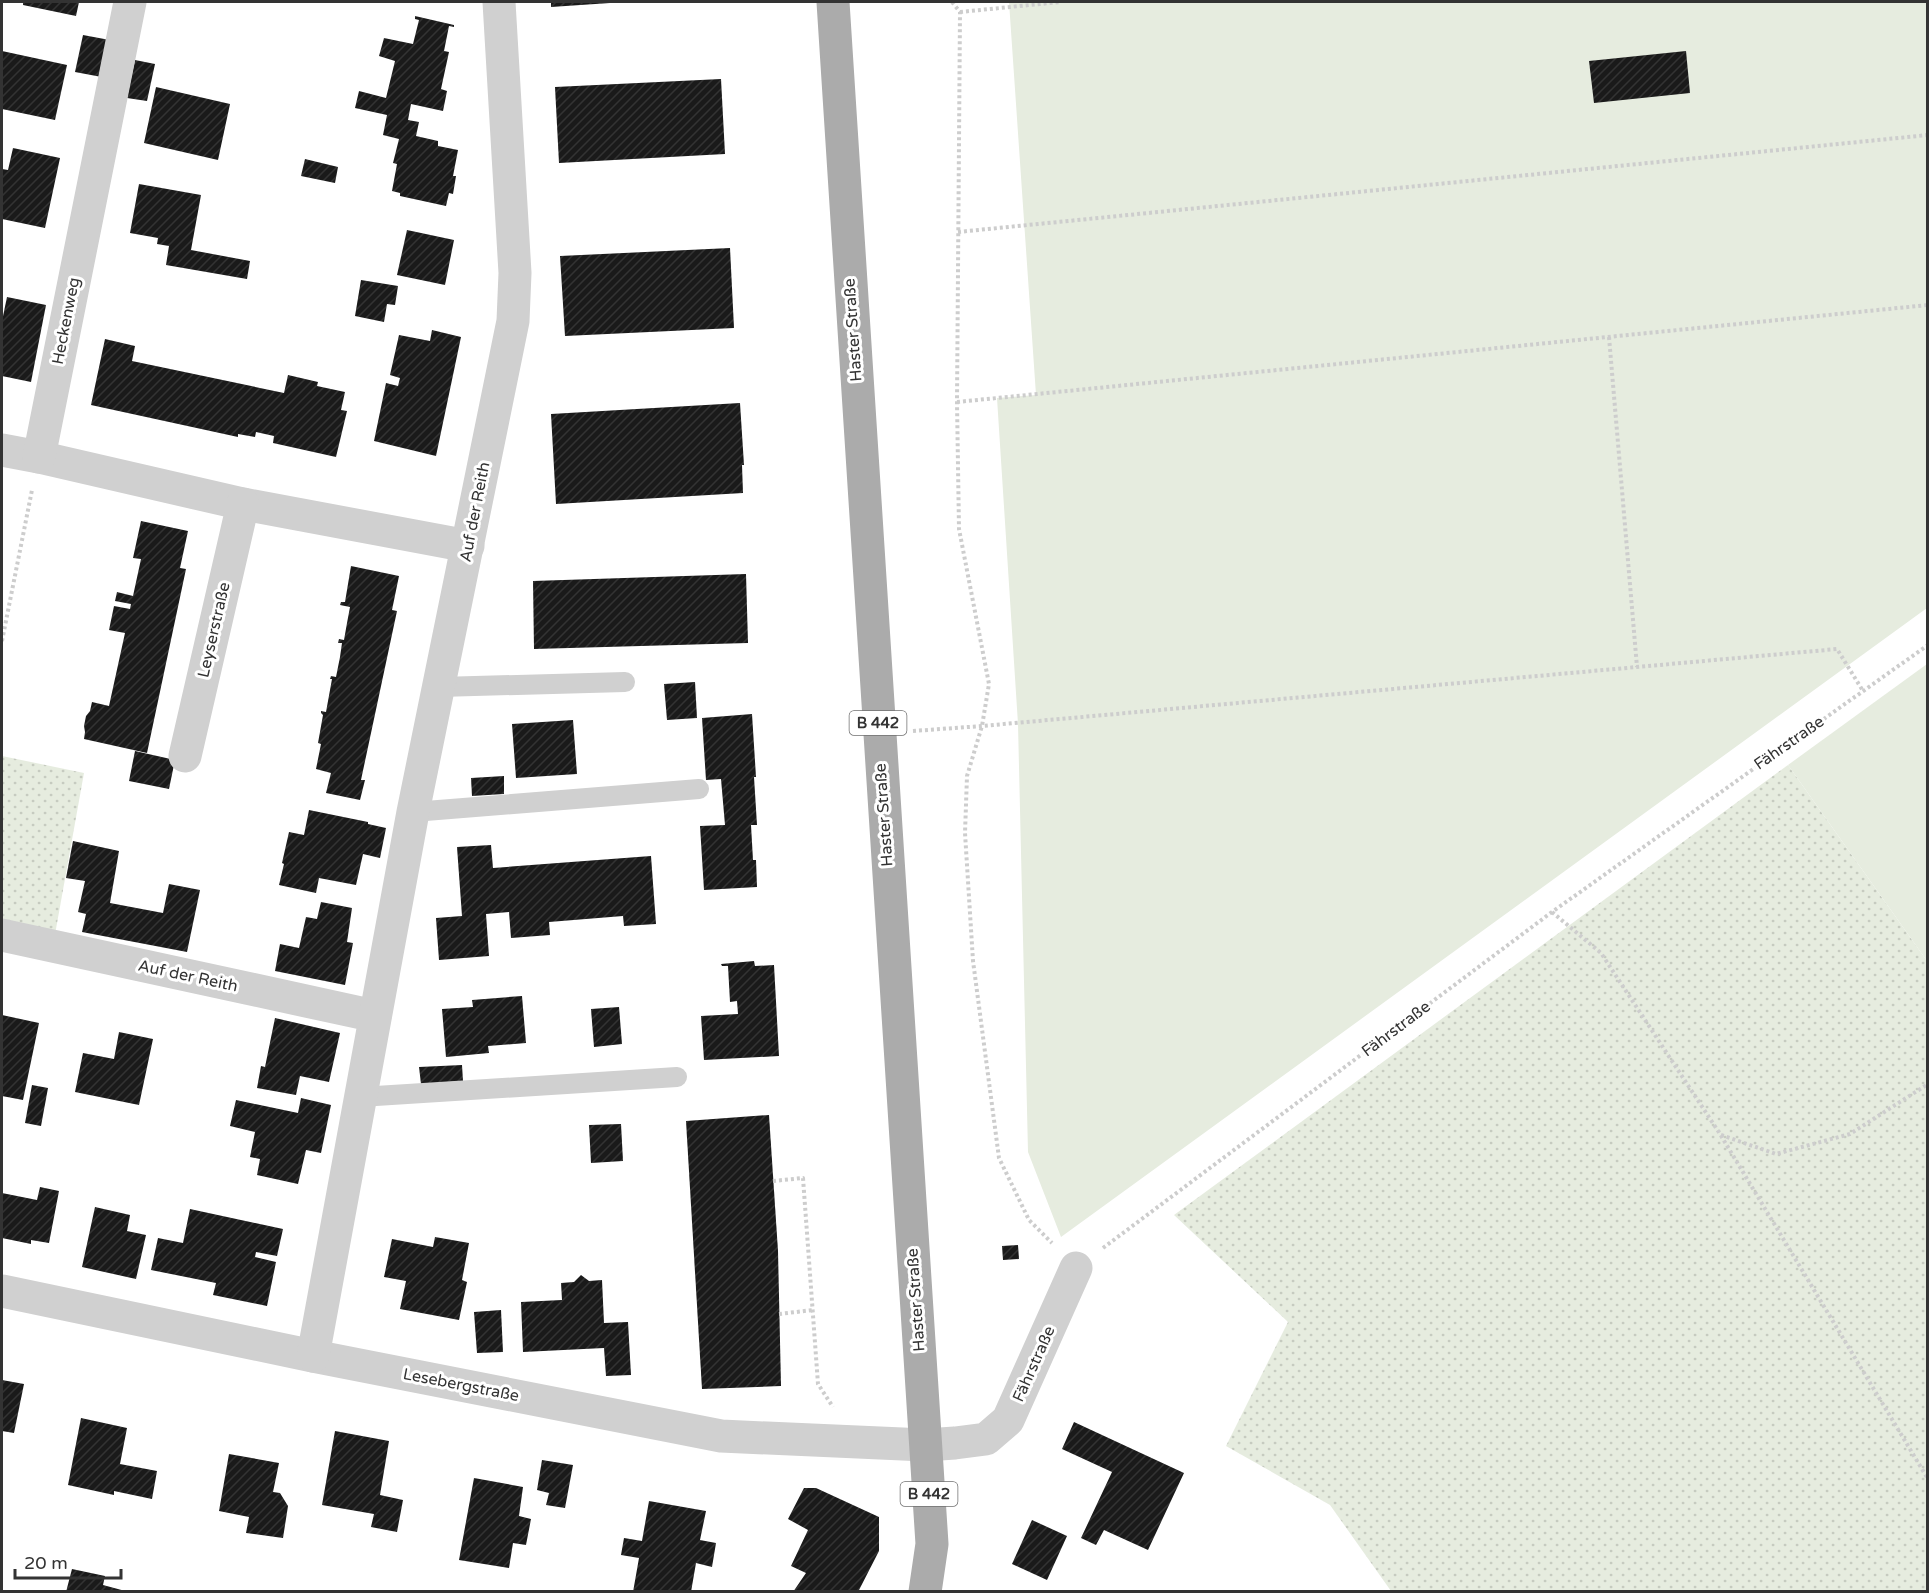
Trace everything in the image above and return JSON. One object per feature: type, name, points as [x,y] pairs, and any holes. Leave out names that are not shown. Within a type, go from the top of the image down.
[{"type":"main road","name":"Haster Straße","points":[[833,2],[932,1544],[925,1592]]},
{"type":"street","name":"Heckenweg","points":[[39,457],[130,2]]},
{"type":"street","name":"Auf der Reith","points":[[313,1356],[413,812],[513,321],[515,273],[499,2]]},
{"type":"street","points":[[2,450],[243,504],[468,546]]},
{"type":"street","name":"Leyserstraße","points":[[185,756],[243,504]]},
{"type":"street","name":"Auf der Reith","points":[[2,935],[375,1016]]},
{"type":"street","name":"Fährstraße","points":[[926,1445],[986,1439],[1008,1420],[1076,1268]]},
{"type":"street","name":"Lesebergstraße","points":[[2,1291],[313,1356],[721,1436],[926,1445]]},
{"type":"lane","points":[[439,687],[625,682]]},
{"type":"lane","points":[[413,812],[699,789]]},
{"type":"lane","points":[[360,1096],[677,1077]]},
{"type":"path","points":[[952,2],[960,12],[957,402],[959,529],[989,684],[982,726],[967,776],[965,833],[973,961],[999,1158],[1029,1220],[1076,1268]]},
{"type":"path","points":[[960,12],[1059,2]]},
{"type":"path","points":[[958,232],[1928,135]]},
{"type":"path","points":[[957,402],[1928,305]]},
{"type":"path","points":[[1609,337],[1637,667]]},
{"type":"path","points":[[2,641],[39,457]]},
{"type":"path","name":"Fährstraße","points":[[1076,1268],[1552,912],[1928,645]]},
{"type":"path","points":[[879,734],[1837,649],[1863,691]]},
{"type":"path","points":[[1552,912],[1600,953],[1720,1134],[1928,1479]]},
{"type":"path","points":[[1720,1134],[1776,1154],[1850,1134],[1928,1084]]},
{"type":"path","points":[[773,1181],[803,1178],[818,1384],[856,1442]]},
{"type":"path","points":[[779,1314],[813,1310]]},
{"type":"shaded area","points":[[1009,2],[1927,2],[1927,608],[1061,1237],[1028,1152],[1018,724],[997,398],[1036,395]]},
{"type":"shaded area","points":[[1927,664],[1927,961],[1788,765]]},
{"type":"shaded area","points":[[2,756],[84,773],[54,940],[2,929]]},
{"type":"shaded area","points":[[1788,765],[1927,961],[1927,1591],[1391,1591],[1330,1505],[1226,1446],[1288,1322],[1174,1215]]},
{"type":"building","points":[[23,2],[79,2],[76,16],[23,5]]},
{"type":"building","points":[[551,2],[610,2],[610,3],[551,7]]},
{"type":"building","points":[[415,16],[454,25],[454,27],[449,26],[444,51],[449,52],[441,89],[447,91],[443,111],[411,104],[408,120],[419,122],[416,136],[438,141],[438,146],[458,150],[453,176],[456,176],[453,194],[449,193],[446,206],[400,196],[400,193],[392,191],[397,164],[393,163],[399,139],[383,135],[387,115],[355,108],[359,91],[386,98],[395,61],[379,56],[384,38],[413,44],[419,20],[415,19]]},
{"type":"building","points":[[83,35],[115,41],[107,78],[75,72]]},
{"type":"building","points":[[2,51],[67,65],[55,120],[2,109]]},
{"type":"building","points":[[1686,51],[1690,93],[1594,103],[1589,61]]},
{"type":"building","points":[[135,60],[155,64],[147,101],[127,98]]},
{"type":"building","points":[[721,79],[725,154],[559,163],[555,87]]},
{"type":"building","points":[[156,87],[230,104],[218,160],[144,143]]},
{"type":"building","points":[[13,148],[60,158],[45,228],[2,219],[2,169],[8,170]]},
{"type":"building","points":[[305,159],[338,167],[335,183],[301,176]]},
{"type":"building","points":[[139,184],[201,195],[191,250],[250,261],[247,279],[166,265],[169,246],[157,244],[158,238],[130,233]]},
{"type":"building","points":[[407,230],[454,240],[445,285],[397,275]]},
{"type":"building","points":[[730,248],[734,328],[565,336],[560,256]]},
{"type":"building","points":[[361,280],[398,286],[395,305],[387,304],[384,322],[355,316]]},
{"type":"building","points":[[7,297],[46,305],[31,382],[2,376],[2,321]]},
{"type":"building","points":[[432,330],[461,337],[436,456],[374,441],[386,383],[398,386],[400,378],[390,375],[399,335],[430,341]]},
{"type":"building","points":[[105,339],[135,346],[132,361],[284,393],[288,375],[318,382],[317,386],[345,392],[341,410],[347,411],[336,457],[273,443],[274,436],[256,432],[255,437],[238,434],[238,437],[91,405]]},
{"type":"building","points":[[740,403],[744,465],[742,465],[743,493],[556,504],[551,414]]},
{"type":"building","points":[[141,521],[188,531],[180,568],[186,569],[147,753],[84,739],[86,716],[92,702],[109,706],[125,633],[109,630],[114,606],[130,609],[131,604],[115,601],[117,592],[133,596],[141,559],[133,558]]},
{"type":"building","points":[[351,566],[399,576],[392,610],[397,611],[361,780],[365,780],[360,800],[326,793],[331,773],[316,769],[321,744],[318,743],[323,715],[321,711],[326,712],[331,676],[336,677],[342,643],[338,643],[339,639],[344,640],[350,607],[340,605],[341,602],[345,602]]},
{"type":"building","points":[[746,574],[748,643],[534,649],[533,581]]},
{"type":"building","points":[[695,682],[697,718],[667,720],[664,684]]},
{"type":"building","points":[[752,714],[757,825],[751,825],[757,887],[704,890],[700,826],[725,825],[721,779],[706,780],[702,718]]},
{"type":"building","points":[[573,720],[577,774],[516,778],[512,724]]},
{"type":"building","points":[[135,751],[175,760],[169,789],[129,781]]},
{"type":"building","points":[[504,776],[504,794],[472,796],[471,778]]},
{"type":"building","points":[[309,810],[386,828],[380,858],[363,854],[356,885],[319,878],[316,893],[279,885],[289,832],[304,835]]},
{"type":"building","points":[[73,841],[119,851],[110,903],[163,913],[169,884],[200,890],[187,952],[82,932],[86,914],[78,912],[85,881],[66,878]]},
{"type":"building","points":[[491,845],[493,868],[651,856],[656,924],[624,926],[623,916],[549,922],[550,935],[511,938],[509,912],[486,914],[489,956],[439,960],[436,918],[462,916],[457,847]]},
{"type":"building","points":[[321,902],[352,908],[347,942],[353,943],[345,985],[275,971],[280,944],[299,948],[306,917],[317,919]]},
{"type":"building","points":[[754,961],[755,966],[774,965],[779,1056],[704,1060],[701,1016],[738,1014],[737,1001],[730,1002],[728,966],[721,964]]},
{"type":"building","points":[[522,996],[526,1043],[488,1046],[489,1053],[446,1057],[442,1009],[473,1007],[472,1000]]},
{"type":"building","points":[[619,1007],[622,1044],[594,1047],[591,1009]]},
{"type":"building","points":[[2,1015],[39,1023],[23,1100],[2,1096]]},
{"type":"building","points":[[275,1018],[340,1033],[329,1082],[300,1076],[296,1095],[257,1088],[261,1066],[265,1067]]},
{"type":"building","points":[[119,1032],[153,1039],[139,1105],[75,1092],[83,1053],[114,1059]]},
{"type":"building","points":[[462,1065],[463,1081],[421,1084],[419,1067]]},
{"type":"building","points":[[32,1085],[48,1088],[41,1126],[25,1123]]},
{"type":"building","points":[[301,1098],[331,1105],[321,1153],[306,1150],[298,1184],[257,1175],[260,1159],[250,1157],[255,1132],[230,1126],[236,1100],[298,1113]]},
{"type":"building","points":[[769,1115],[778,1251],[781,1386],[702,1389],[686,1121]]},
{"type":"building","points":[[621,1124],[623,1161],[591,1163],[589,1125]]},
{"type":"building","points":[[40,1187],[59,1191],[49,1243],[31,1240],[31,1244],[2,1238],[2,1193],[37,1200]]},
{"type":"building","points":[[95,1207],[130,1215],[127,1231],[146,1235],[136,1279],[82,1267]]},
{"type":"building","points":[[190,1209],[283,1229],[277,1256],[256,1252],[255,1257],[276,1262],[267,1306],[213,1295],[216,1283],[151,1270],[158,1238],[183,1243]]},
{"type":"building","points":[[435,1237],[469,1243],[462,1280],[467,1282],[459,1320],[400,1309],[406,1281],[384,1277],[392,1239],[433,1247]]},
{"type":"building","points":[[1018,1245],[1019,1259],[1003,1260],[1002,1246]]},
{"type":"building","points":[[581,1275],[589,1281],[602,1280],[604,1323],[628,1322],[631,1375],[606,1376],[604,1348],[523,1352],[521,1302],[562,1300],[561,1283],[574,1282]]},
{"type":"building","points":[[501,1310],[503,1352],[477,1353],[474,1312]]},
{"type":"building","points":[[2,1380],[24,1384],[14,1433],[2,1431]]},
{"type":"building","points":[[81,1418],[127,1428],[120,1464],[157,1471],[152,1499],[114,1491],[114,1495],[68,1485]]},
{"type":"building","points":[[1074,1422],[1184,1473],[1148,1550],[1104,1530],[1096,1545],[1081,1538],[1112,1472],[1062,1449]]},
{"type":"building","points":[[335,1431],[389,1441],[380,1495],[403,1500],[397,1532],[371,1527],[374,1514],[322,1505]]},
{"type":"building","points":[[229,1454],[279,1463],[273,1492],[280,1493],[288,1506],[283,1538],[246,1533],[249,1517],[219,1511]]},
{"type":"building","points":[[542,1460],[573,1465],[565,1508],[546,1505],[549,1493],[537,1490]]},
{"type":"building","points":[[474,1478],[523,1487],[519,1516],[531,1519],[526,1545],[513,1543],[509,1568],[459,1560]]},
{"type":"building","points":[[804,1488],[816,1488],[879,1517],[879,1551],[858,1592],[793,1592],[806,1573],[791,1566],[808,1530],[788,1519]]},
{"type":"building","points":[[649,1501],[706,1511],[700,1540],[716,1543],[712,1567],[696,1563],[691,1592],[633,1592],[639,1558],[621,1555],[624,1538],[642,1541]]},
{"type":"building","points":[[1032,1520],[1067,1536],[1047,1580],[1012,1564]]},
{"type":"building","points":[[72,1569],[105,1576],[103,1585],[129,1592],[66,1592]]}]
